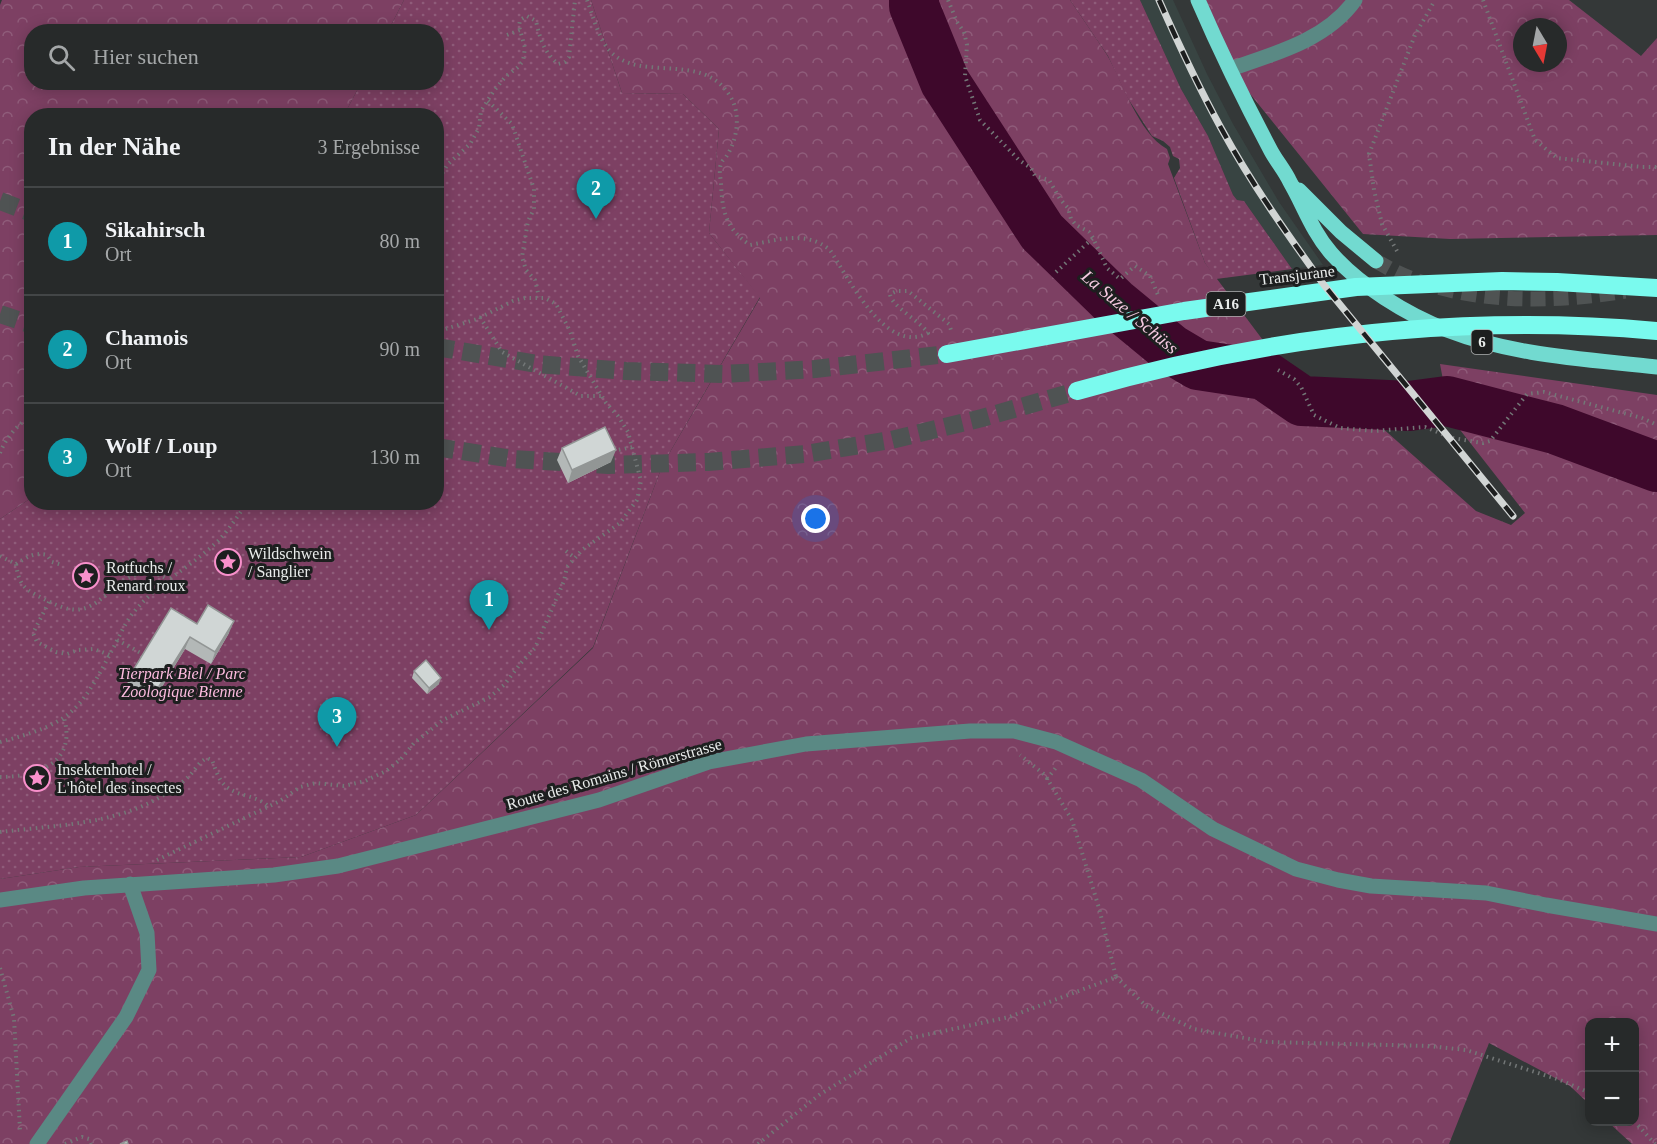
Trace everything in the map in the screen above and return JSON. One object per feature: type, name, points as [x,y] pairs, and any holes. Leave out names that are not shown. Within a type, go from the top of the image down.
[{"type":"highway","name":"Transjurane","points":[[949,353],[1184,311],[1305,293],[1421,283],[1502,281],[1657,288]]},
{"type":"highway","points":[[1081,390],[1214,357],[1282,344],[1377,332],[1428,327],[1524,324],[1657,331]]},
{"type":"main road","name":"6","points":[[1198,0],[1272,153],[1290,182],[1311,225],[1331,253],[1347,269],[1378,292],[1428,323],[1448,331],[1490,344],[1551,356],[1657,367]]},
{"type":"main road","name":"6","points":[[1290,182],[1341,232],[1376,261]]},
{"type":"street","points":[[1230,69],[1283,51],[1327,28],[1348,11],[1355,0]]},
{"type":"street","name":"Route des Romains / Römerstrasse","points":[[0,900],[84,888],[274,875],[327,868],[599,800],[720,760],[806,744],[970,731],[1014,731],[1056,742],[1141,780],[1213,829],[1296,868],[1338,880],[1371,886],[1486,893],[1657,924]]},
{"type":"street","points":[[37,1144],[126,1017],[149,970],[147,933],[130,884]]},
{"type":"path","points":[[444,170],[470,144],[479,128],[481,111],[488,100],[506,76],[523,61],[525,48],[520,20],[527,16],[536,21],[539,37],[549,56],[558,64],[565,62],[569,57],[575,0]]},
{"type":"path","points":[[587,0],[602,39],[612,54],[634,64],[689,70],[707,75],[726,90],[734,103],[737,125],[727,156],[720,166],[721,201],[724,216],[742,240],[750,245],[781,238],[801,237],[824,244],[869,310],[892,331],[916,337],[928,333],[924,327],[892,302],[890,294],[897,291],[909,291],[949,324],[950,328]]},
{"type":"path","points":[[948,0],[964,32],[967,45],[965,76],[980,120],[1018,160],[1031,168],[1035,177],[1049,180],[1068,208],[1071,219],[1076,225],[1089,232],[1093,238],[1107,268],[1120,279],[1135,266],[1150,276],[1161,299]]},
{"type":"path","points":[[1383,227],[1374,190],[1369,154],[1415,35],[1435,0]]},
{"type":"path","points":[[1483,0],[1535,140],[1557,158],[1657,167]]},
{"type":"path","points":[[507,35],[520,30]]},
{"type":"path","points":[[488,100],[512,124],[534,189],[534,209],[528,221],[522,257],[526,270],[534,280],[539,297]]},
{"type":"path","points":[[1056,272],[1093,238]]},
{"type":"path","points":[[130,884],[139,869],[268,806],[300,787],[316,783],[344,786],[365,781],[386,771],[401,759],[414,743],[443,720],[490,697],[504,685],[535,648],[564,581],[567,567],[582,550],[620,523],[637,500],[641,481],[628,432],[601,396],[578,357],[570,331],[556,304],[545,298],[525,298],[444,329]]},
{"type":"path","points":[[480,317],[502,352],[581,396],[601,396]]},
{"type":"path","points":[[1274,368],[1294,379],[1301,387],[1314,415],[1340,428],[1374,431],[1425,428],[1452,438],[1483,443],[1490,441],[1527,394],[1544,392],[1642,418],[1657,425]]},
{"type":"path","points":[[0,453],[24,419]]},
{"type":"path","points":[[612,452],[633,447]]},
{"type":"path","points":[[0,742],[30,734],[64,718],[76,709],[91,690],[132,614],[151,594],[220,539],[242,510]]},
{"type":"path","points":[[566,552],[575,558]]},
{"type":"path","points":[[16,564],[28,556],[39,553],[47,555],[52,562],[62,565]]},
{"type":"path","points":[[0,556],[16,564]]},
{"type":"path","points":[[16,564],[19,582],[29,591],[64,608],[81,610],[95,604],[106,593],[128,579],[144,573],[163,575],[168,580]]},
{"type":"path","points":[[49,602],[33,633],[37,642],[56,652],[67,654],[78,650],[94,649],[110,655]]},
{"type":"path","points":[[117,640],[141,653]]},
{"type":"path","points":[[0,777],[20,777],[43,770],[62,755],[68,732],[64,718]]},
{"type":"path","points":[[997,731],[1008,746],[1045,775],[1072,820],[1099,908],[1116,977],[1146,1006],[1194,1029],[1267,1042],[1429,1046],[1466,1050],[1560,1080],[1585,1091]]},
{"type":"path","points":[[0,832],[80,823],[121,813],[150,802],[188,778],[201,761],[207,758],[212,760],[221,781],[230,790],[261,800],[268,806]]},
{"type":"path","points":[[0,968],[14,1018],[20,1136]]},
{"type":"path","points":[[758,1144],[819,1095],[911,1038],[1009,1017],[1116,977]]},
{"type":"path","points":[[1639,1126],[1655,1144]]},
{"type":"path","points":[[65,1144],[82,1137],[89,1138],[91,1144]]},
{"type":"shaded area","points":[[1140,0],[1173,0],[1233,124],[1279,202],[1323,265],[1292,269],[1244,201],[1237,200],[1233,195],[1208,136],[1181,89]]},
{"type":"green space","points":[[2,0],[404,0],[392,24],[24,24],[24,90],[357,90],[348,108],[24,108],[24,503],[0,519],[0,5]]},
{"type":"green space","name":"Tierpark Biel / Parc Zoologique Bienne","points":[[404,0],[591,0],[622,93],[683,94],[719,129],[709,233],[760,297],[663,464],[593,647],[416,815],[301,857],[79,867],[0,879],[0,519],[24,503],[24,510],[444,510],[444,108],[348,108],[357,90],[444,90],[444,24],[392,24]]},
{"type":"green space","points":[[591,0],[1070,0],[1107,55],[1139,119],[1157,141],[1167,149],[1170,158],[1168,164],[1205,263],[1277,359],[1380,426],[1476,511],[1511,525],[1525,513],[1450,417],[1440,364],[1657,395],[1657,1144],[1632,1144],[1612,1126],[1639,1126],[1639,1018],[1585,1018],[1585,1100],[1570,1086],[1489,1043],[1449,1144],[0,1144],[0,879],[79,867],[301,857],[416,815],[593,648],[663,464],[760,298],[709,233],[719,129],[683,94],[622,93]]},
{"type":"green space","points":[[1070,0],[1140,0],[1181,89],[1208,136],[1233,195],[1237,200],[1244,201],[1292,269],[1216,279],[1205,263],[1174,178],[1180,168],[1179,159],[1173,156],[1170,147],[1163,141],[1152,136],[1127,97],[1108,56]]},
{"type":"green space","points":[[1198,0],[1569,0],[1641,56],[1657,38],[1657,235],[1450,239],[1363,234],[1230,69]]},
{"type":"building","points":[[605,427],[616,450],[572,470],[562,448]]},
{"type":"building","points":[[208,605],[234,621],[215,652],[190,637],[158,688],[132,672],[171,608],[197,624]]},
{"type":"building","points":[[426,660],[441,678],[429,688],[414,671]]},
{"type":"building","points":[[342,705],[353,719],[345,725],[334,711]]},
{"type":"waterway","name":"La Suze / Schüss","points":[[914,0],[914,6],[945,82],[1042,232],[1114,302],[1171,349],[1198,365],[1264,375],[1302,401],[1409,406],[1447,401],[1555,429],[1657,467]]},
{"type":"tunnel","points":[[0,201],[24,210]]},
{"type":"tunnel","points":[[1376,261],[1401,274],[1431,285],[1485,296],[1542,299],[1625,291]]},
{"type":"tunnel","points":[[0,314],[24,322]]},
{"type":"tunnel","points":[[444,348],[537,364],[626,371],[724,374],[815,369],[947,354]]},
{"type":"tunnel","points":[[444,448],[513,459],[608,465],[708,462],[805,454],[891,440],[982,418],[1077,391]]},
{"type":"railway","points":[[1159,0],[1221,128],[1283,227],[1324,285],[1513,516]]},
{"type":"place","name":"Chamois","points":[[596,219]]},
{"type":"place","name":"Wildschwein / Sanglier","points":[[228,562]]},
{"type":"place","name":"Rotfuchs / Renard roux","points":[[86,576]]},
{"type":"place","name":"Sikahirsch","points":[[489,630]]},
{"type":"place","name":"Wolf / Loup","points":[[337,747]]},
{"type":"place","name":"Insektenhotel / L'hôtel des insectes","points":[[37,778]]}]
